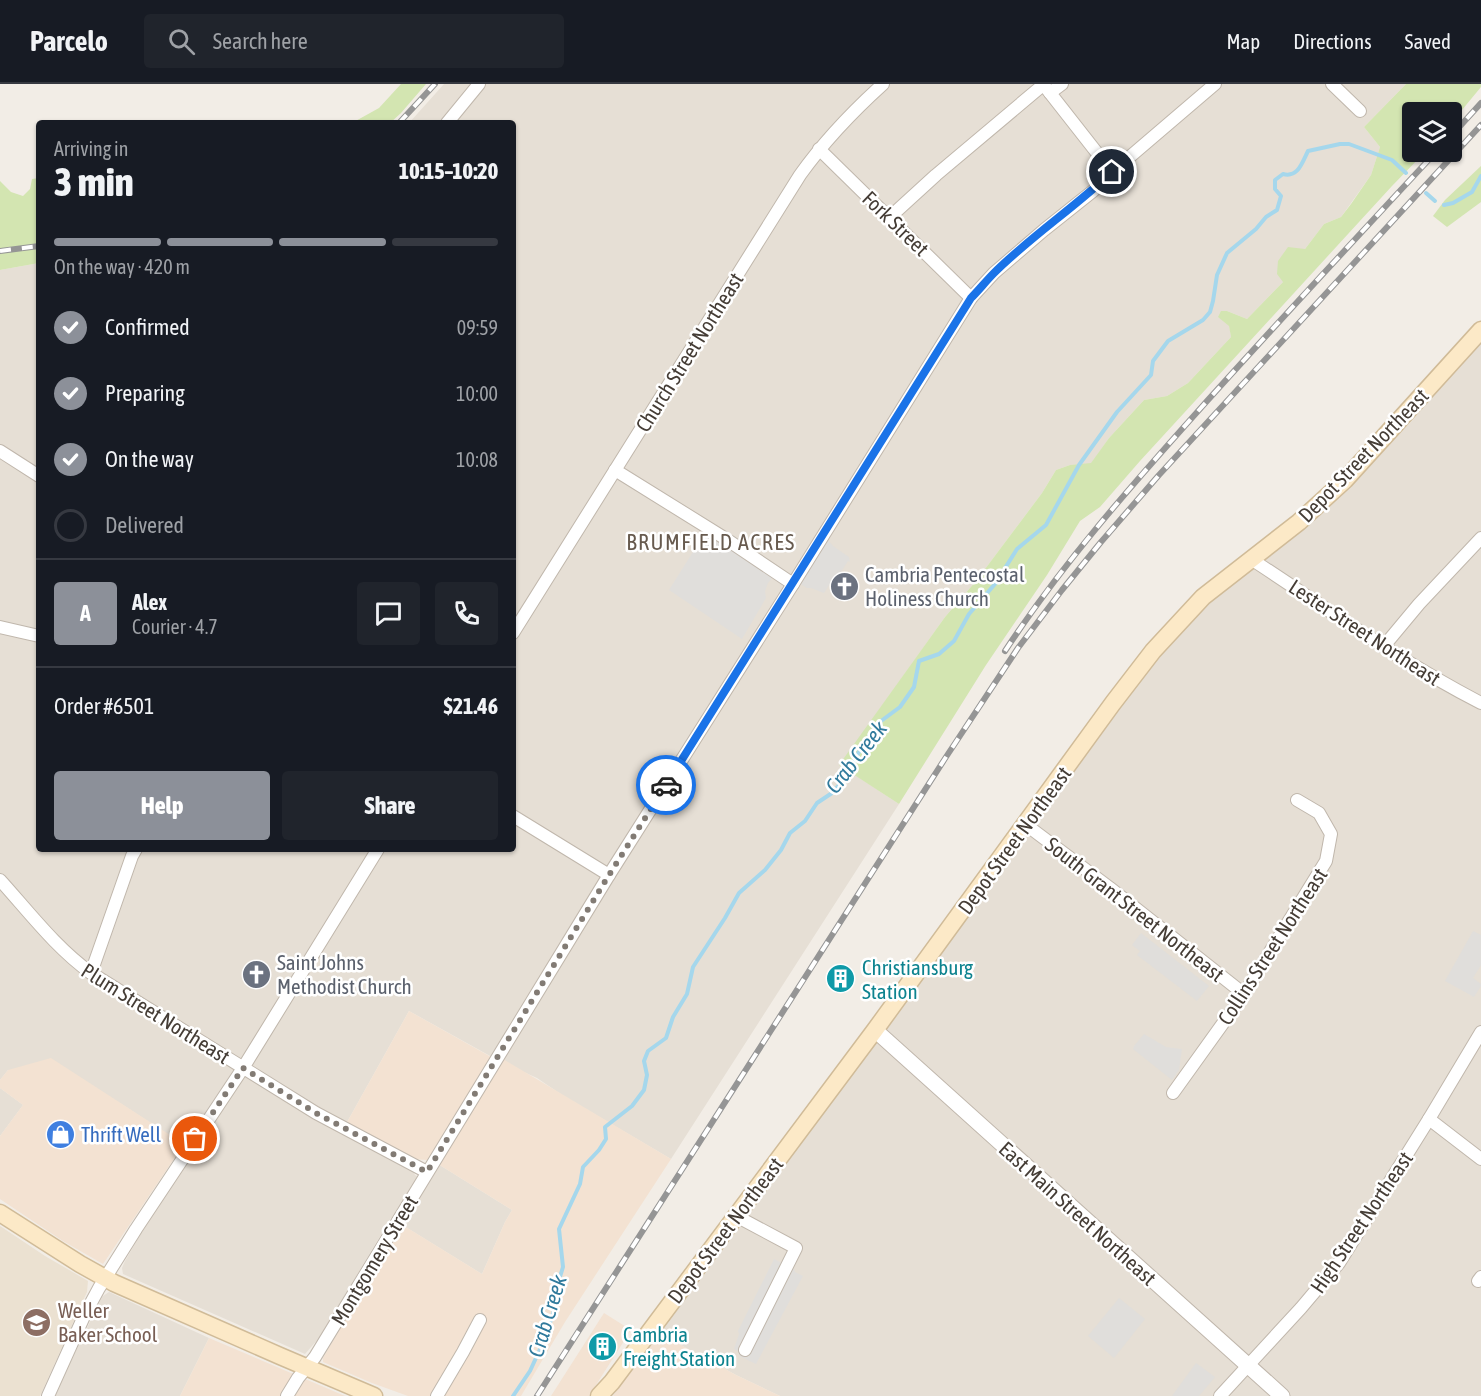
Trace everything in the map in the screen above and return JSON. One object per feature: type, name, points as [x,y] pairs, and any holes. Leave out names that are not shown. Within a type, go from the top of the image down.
[{"type":"main road","name":"Depot Street Northeast","points":[[599,1396],[612,1382],[875,1030],[1153,651],[1203,597],[1299,522],[1345,480],[1481,330]]},
{"type":"main road","points":[[0,1213],[105,1278],[374,1396]]},
{"type":"street","points":[[449,120],[479,84]]},
{"type":"street","name":"Church Street Northeast","points":[[516,628],[800,175],[819,149],[851,113],[884,84]]},
{"type":"street","points":[[890,217],[936,175],[1045,87],[1062,84]]},
{"type":"street","name":"Montgomery Street","points":[[287,1396],[315,1357],[609,875],[971,298],[994,273],[1093,191],[1215,84]]},
{"type":"street","points":[[1332,84],[1360,111]]},
{"type":"street","points":[[1045,87],[1112,172]]},
{"type":"street","name":"Fork Street","points":[[819,149],[971,298]]},
{"type":"street","points":[[0,451],[36,474]]},
{"type":"street","points":[[615,470],[793,584]]},
{"type":"street","points":[[1384,646],[1419,604],[1481,538]]},
{"type":"street","name":"Lester Street Northeast","points":[[1251,559],[1384,646],[1460,693],[1481,703]]},
{"type":"street","points":[[0,627],[36,635]]},
{"type":"street","name":"Collins Street Northeast","points":[[1173,1093],[1244,994],[1326,861],[1330,834],[1319,813],[1297,800]]},
{"type":"street","points":[[516,818],[609,875]]},
{"type":"street","name":"South Grant Street Northeast","points":[[1025,824],[1244,994]]},
{"type":"street","points":[[91,973],[134,852]]},
{"type":"street","points":[[48,1396],[85,1314],[105,1278],[243,1068],[376,852]]},
{"type":"street","name":"Plum Street Northeast","points":[[0,880],[60,946],[91,973],[316,1113],[427,1172]]},
{"type":"street","name":"East Main Street Northeast","points":[[875,1030],[1282,1396]]},
{"type":"street","name":"High Street Northeast","points":[[1220,1396],[1339,1263],[1481,1032]]},
{"type":"street","points":[[1429,1119],[1481,1159]]},
{"type":"street","points":[[736,1216],[796,1248],[745,1350]]},
{"type":"street","points":[[437,1396],[480,1320]]},
{"type":"shaded area","points":[[444,84],[1406,84],[1364,127],[1380,147],[1371,175],[1341,217],[1324,224],[1283,282],[1247,319],[1227,311],[1231,337],[1188,383],[1167,396],[1144,400],[1109,438],[1091,464],[1070,465],[1056,470],[1042,493],[976,581],[945,617],[840,765],[899,804],[671,1159],[537,1078],[501,1062],[409,1011],[346,1124],[427,1182],[438,1164],[512,1210],[482,1274],[391,1218],[319,1338],[305,1354],[123,1274],[122,1268],[125,1261],[193,1151],[120,1103],[8,1070],[0,1080],[0,270],[36,264],[36,852],[516,852],[516,120],[412,120]]},
{"type":"shaded area","points":[[1481,342],[1481,1396],[780,1396],[657,1332],[1118,709],[1169,644],[1227,587],[1327,509],[1410,423]]},
{"type":"shaded area","points":[[710,535],[773,577],[765,591],[766,598],[742,639],[669,590],[703,536]]},
{"type":"shaded area","points":[[827,539],[849,557],[850,562],[848,561],[837,578],[834,577],[824,593],[799,583]]},
{"type":"shaded area","points":[[1473,931],[1481,935],[1481,965],[1473,978],[1481,986],[1474,997],[1445,981]]},
{"type":"shaded area","points":[[1141,933],[1209,986],[1197,1001],[1137,955],[1140,951],[1132,945]]},
{"type":"shaded area","points":[[409,1011],[500,1062],[503,1059],[671,1159],[565,1322],[521,1396],[408,1396],[323,1362],[323,1358],[401,1224],[482,1274],[512,1210],[438,1164],[413,1159],[346,1124]]},
{"type":"shaded area","points":[[1144,1034],[1166,1047],[1182,1049],[1179,1070],[1172,1080],[1133,1049]]},
{"type":"shaded area","points":[[51,1058],[184,1144],[103,1264],[63,1241],[0,1199],[0,1136],[23,1105],[0,1088],[0,1080],[8,1070]]},
{"type":"shaded area","points":[[0,1088],[23,1105],[0,1136]]},
{"type":"shaded area","name":"Weller Baker School","points":[[0,1226],[88,1281],[87,1292],[40,1396],[0,1396]]},
{"type":"shaded area","points":[[774,1259],[803,1276],[756,1364],[739,1356],[740,1352],[734,1349],[738,1331]]},
{"type":"shaded area","points":[[109,1292],[209,1338],[180,1396],[54,1396],[101,1299]]},
{"type":"shaded area","points":[[1119,1298],[1145,1319],[1114,1358],[1088,1336]]},
{"type":"shaded area","name":"Cambria Freight Station","points":[[604,1313],[631,1330],[589,1396],[551,1396]]},
{"type":"shaded area","points":[[657,1332],[736,1375],[780,1396],[613,1396]]},
{"type":"shaded area","points":[[209,1338],[345,1396],[180,1396]]},
{"type":"shaded area","points":[[1196,1363],[1215,1377],[1199,1396],[1172,1396]]},
{"type":"green space","points":[[401,84],[426,84],[393,120],[357,120],[379,108]]},
{"type":"green space","points":[[1406,84],[1481,84],[1462,110],[1462,102],[1402,102],[1402,162],[1415,162],[1100,507],[1080,521],[899,804],[839,765],[945,617],[976,581],[1042,493],[1056,470],[1070,465],[1091,463],[1109,438],[1144,400],[1167,396],[1188,383],[1231,337],[1229,326],[1218,317],[1221,311],[1247,319],[1283,282],[1277,274],[1278,261],[1288,247],[1305,249],[1324,224],[1341,217],[1371,175],[1380,147],[1364,127]]},
{"type":"green space","points":[[1481,166],[1481,202],[1447,227],[1433,216],[1445,200]]},
{"type":"green space","points":[[36,178],[36,264],[0,270],[0,181],[11,192],[23,196],[30,189],[32,179]]},
{"type":"waterway","name":"Crab Creek","points":[[513,1396],[530,1371],[555,1307],[563,1267],[559,1229],[580,1184],[583,1167],[606,1139],[605,1127],[632,1106],[644,1090],[647,1075],[644,1061],[648,1051],[666,1038],[673,1017],[687,994],[693,967],[739,893],[765,870],[781,850],[790,833],[805,821],[817,803],[832,793],[846,777],[877,724],[900,707],[914,687],[919,661],[939,654],[954,641],[969,614],[995,584],[1017,549],[1046,525],[1079,465],[1117,412],[1151,375],[1153,361],[1168,341],[1203,320],[1210,312],[1217,275],[1227,253],[1256,229],[1266,217],[1277,210],[1281,196],[1275,189],[1275,180],[1283,174],[1296,172],[1308,151],[1340,144],[1349,144],[1392,160],[1406,173]]},
{"type":"waterway","name":"Crab Creek","points":[[1444,205],[1453,203],[1472,192],[1481,176]]},
{"type":"waterway","name":"Crab Creek","points":[[1426,193],[1435,201]]},
{"type":"railway","points":[[402,120],[435,84]]},
{"type":"railway","points":[[1462,124],[1481,103]]},
{"type":"railway","points":[[537,1396],[1018,648],[1101,542],[1159,475],[1481,125]]},
{"type":"railway","points":[[1005,651],[1050,587],[1173,439],[1427,162]]},
{"type":"railway","points":[[0,251],[36,246]]},
{"type":"way so far","points":[[195,1139],[243,1068],[316,1113],[427,1172],[666,785]]},
{"type":"place","name":"Cambria Pentecostal Holiness Church","points":[[844,586]]},
{"type":"place","name":"Saint Johns Methodist Church","points":[[256,974]]},
{"type":"place","name":"Christiansburg Station","points":[[841,979]]},
{"type":"place","name":"Thrift Well","points":[[60,1134]]},
{"type":"place","name":"Weller Baker School","points":[[37,1322]]},
{"type":"place","name":"Cambria Freight Station","points":[[602,1346]]},
{"type":"district","name":"BRUMFIELD ACRES","points":[[711,542]]},
{"type":"route","points":[[666,785],[971,298],[994,273],[1093,191],[1112,172]]}]
